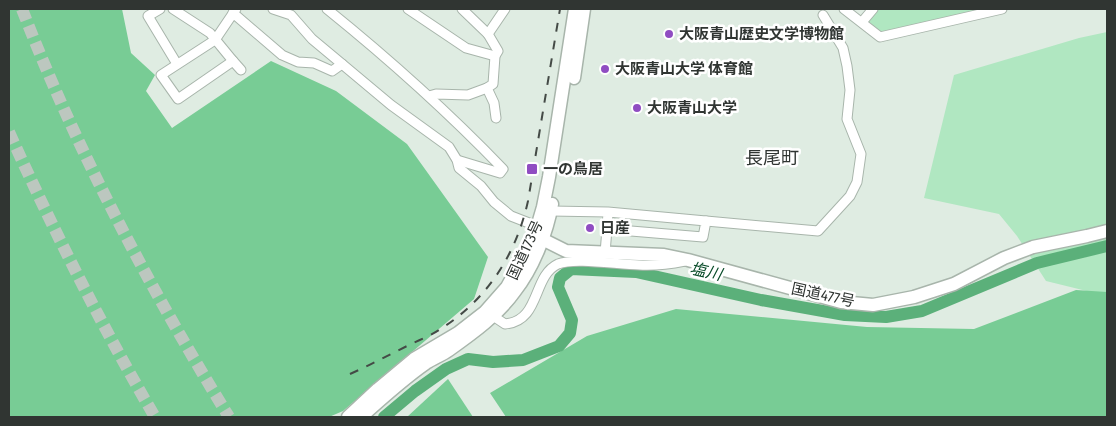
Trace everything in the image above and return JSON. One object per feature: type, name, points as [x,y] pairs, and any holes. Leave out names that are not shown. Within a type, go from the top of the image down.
[{"type":"highway","name":"国道173号","points":[[361,417],[398,384],[449,350],[493,316],[516,291],[536,256],[575,9]]},
{"type":"highway","name":"国道173号","points":[[348,417],[414,359],[458,333],[485,312],[507,287],[529,247],[539,235],[551,211],[584,9]]},
{"type":"highway","name":"国道477号","points":[[539,235],[566,251],[664,256],[688,260],[841,302],[873,305],[914,297],[954,284],[1004,258],[1033,246],[1107,231]]},
{"type":"street","points":[[160,9],[148,16],[177,64]]},
{"type":"street","points":[[173,9],[210,33],[242,70]]},
{"type":"street","points":[[273,9],[291,15],[312,39],[391,105],[449,147],[457,160],[459,168],[481,186],[494,202],[511,216],[529,223],[539,235]]},
{"type":"street","points":[[327,9],[429,96],[503,169],[500,173],[457,160]]},
{"type":"street","points":[[408,9],[466,48],[495,56]]},
{"type":"street","points":[[429,96],[436,94],[468,95],[493,84],[495,56],[498,51],[488,34],[462,9]]},
{"type":"street","points":[[488,34],[504,9]]},
{"type":"street","points":[[844,9],[880,37],[1002,9]]},
{"type":"street","points":[[862,22],[872,9]]},
{"type":"street","points":[[233,61],[178,99],[161,75],[215,40],[234,11],[282,55],[298,62],[314,62],[332,71],[342,64]]},
{"type":"street","points":[[551,211],[608,212],[818,231],[850,196],[857,182],[861,154],[847,119],[850,90],[843,48],[823,15]]},
{"type":"street","points":[[487,88],[494,103],[496,118]]},
{"type":"street","points":[[604,253],[608,212]]},
{"type":"street","points":[[607,230],[703,236],[706,221]]},
{"type":"street","points":[[493,316],[505,324],[511,324],[530,311],[543,280],[550,270],[558,264],[590,262],[640,265],[674,264],[688,260]]},
{"type":"green space","points":[[9,9],[122,9],[131,53],[155,75],[146,91],[172,128],[271,61],[336,91],[407,144],[488,257],[474,299],[343,411],[329,417],[9,417]]},
{"type":"green space","points":[[874,9],[988,9],[879,34],[864,22]]},
{"type":"green space","points":[[1107,32],[1107,296],[1046,281],[1017,236],[999,214],[924,198],[954,75],[1079,38]]},
{"type":"green space","points":[[1076,290],[1107,292],[1107,417],[506,417],[490,393],[587,336],[676,309],[867,327],[974,329]]},
{"type":"green space","points":[[448,379],[473,417],[407,417]]},
{"type":"waterway","name":"塩川","points":[[384,417],[415,391],[446,369],[468,359],[493,362],[523,360],[559,346],[570,333],[572,320],[558,287],[560,278],[571,269],[636,272],[761,300],[845,315],[886,317],[922,311],[1037,263],[1107,246]]},
{"type":"tunnel","points":[[22,9],[66,114],[116,218],[199,368],[229,417]]},
{"type":"tunnel","points":[[9,132],[78,276],[155,417]]},
{"type":"railway","points":[[350,374],[432,334],[456,318],[485,290],[507,258],[516,240],[528,201],[560,9]]},
{"type":"place","name":"大阪青山歴史文学博物館","points":[[669,34]]},
{"type":"place","name":"大阪青山大学 体育館","points":[[605,69]]},
{"type":"place","name":"大阪青山大学","points":[[637,108]]},
{"type":"place","name":"一の鳥居","points":[[532,169]]},
{"type":"place","name":"日産","points":[[590,228]]},
{"type":"district","name":"長尾町","points":[[772,158]]}]
